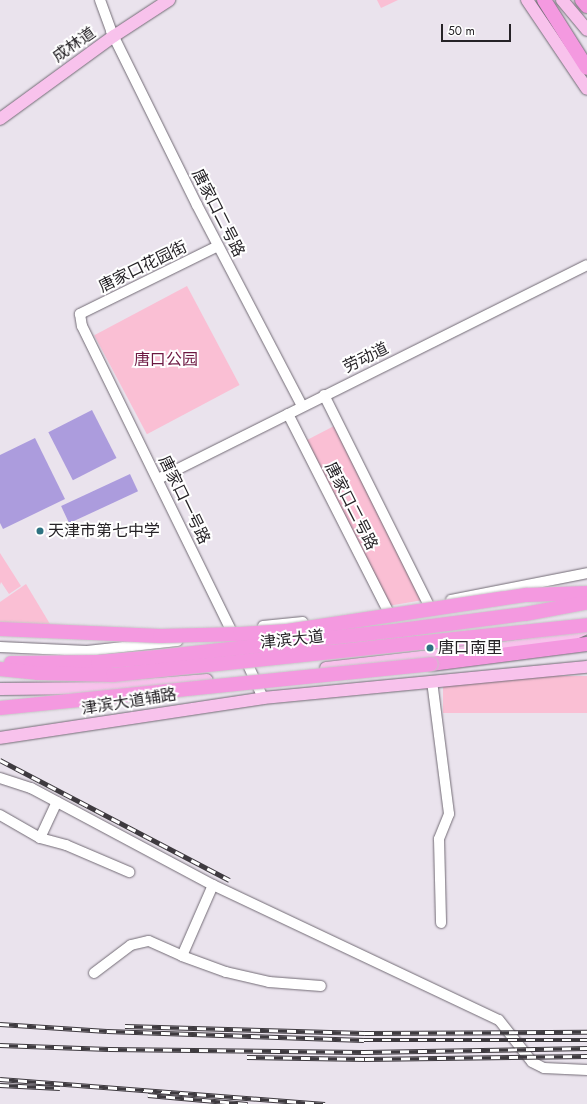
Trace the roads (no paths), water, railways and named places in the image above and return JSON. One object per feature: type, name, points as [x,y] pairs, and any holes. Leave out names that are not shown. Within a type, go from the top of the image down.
[{"type":"highway","points":[[544,0],[587,68]]},
{"type":"highway","points":[[582,0],[587,6]]},
{"type":"highway","points":[[0,629],[160,636],[240,634],[287,631],[526,595],[587,594]]},
{"type":"highway","points":[[0,663],[98,662],[157,656],[401,630],[525,614],[587,602]]},
{"type":"highway","name":"津滨大道","points":[[0,669],[37,673],[113,675],[587,625]]},
{"type":"highway","points":[[0,708],[107,693],[431,664],[587,644]]},
{"type":"highway","points":[[431,664],[506,661],[587,653]]},
{"type":"highway","points":[[0,717],[107,693]]},
{"type":"main road","name":"成林道","points":[[0,111],[160,0]]},
{"type":"main road","name":"成林道","points":[[0,119],[112,34],[170,0]]},
{"type":"main road","points":[[527,0],[587,89]]},
{"type":"main road","points":[[562,0],[587,30]]},
{"type":"main road","points":[[0,689],[107,693],[517,646],[562,639],[587,628]]},
{"type":"main road","name":"津滨大道辅路","points":[[0,738],[264,698],[432,680],[587,667]]},
{"type":"street","name":"唐家口二号路","points":[[100,0],[112,34],[218,246],[302,406]]},
{"type":"street","name":"唐家口花园街","points":[[80,314],[218,246]]},
{"type":"street","name":"劳动道","points":[[158,479],[587,265]]},
{"type":"street","name":"唐家口一号路","points":[[80,314],[82,326],[264,698]]},
{"type":"street","points":[[324,395],[428,604]]},
{"type":"street","name":"唐家口二号路","points":[[288,414],[388,611]]},
{"type":"street","points":[[0,647],[87,651],[133,647],[232,631],[388,611],[587,574]]},
{"type":"street","points":[[432,680],[449,814],[439,839],[441,923]]},
{"type":"street","points":[[0,778],[31,788],[213,885],[499,1020],[532,1062],[544,1068],[587,1070]]},
{"type":"street","points":[[40,838],[57,802]]},
{"type":"street","points":[[0,815],[40,838],[66,845],[129,872]]},
{"type":"street","points":[[182,956],[213,885]]},
{"type":"street","points":[[94,973],[131,945],[149,941],[182,956],[226,972],[269,982],[321,986]]},
{"type":"railway","points":[[0,760],[230,880]]},
{"type":"railway","points":[[0,1024],[107,1031],[364,1040],[587,1040]]},
{"type":"railway","points":[[125,1026],[365,1033],[587,1032]]},
{"type":"railway","points":[[0,1045],[109,1049],[364,1052],[587,1048]]},
{"type":"railway","points":[[247,1057],[365,1059],[587,1056]]},
{"type":"railway","points":[[0,1079],[325,1104]]},
{"type":"railway","points":[[0,1085],[60,1088]]},
{"type":"railway","points":[[148,1095],[248,1104]]},
{"type":"place","name":"天津市第七中学","points":[[40,531]]},
{"type":"place","name":"唐口南里","points":[[430,648]]},
{"type":"park label","name":"唐口公园","points":[[166,360]]}]
